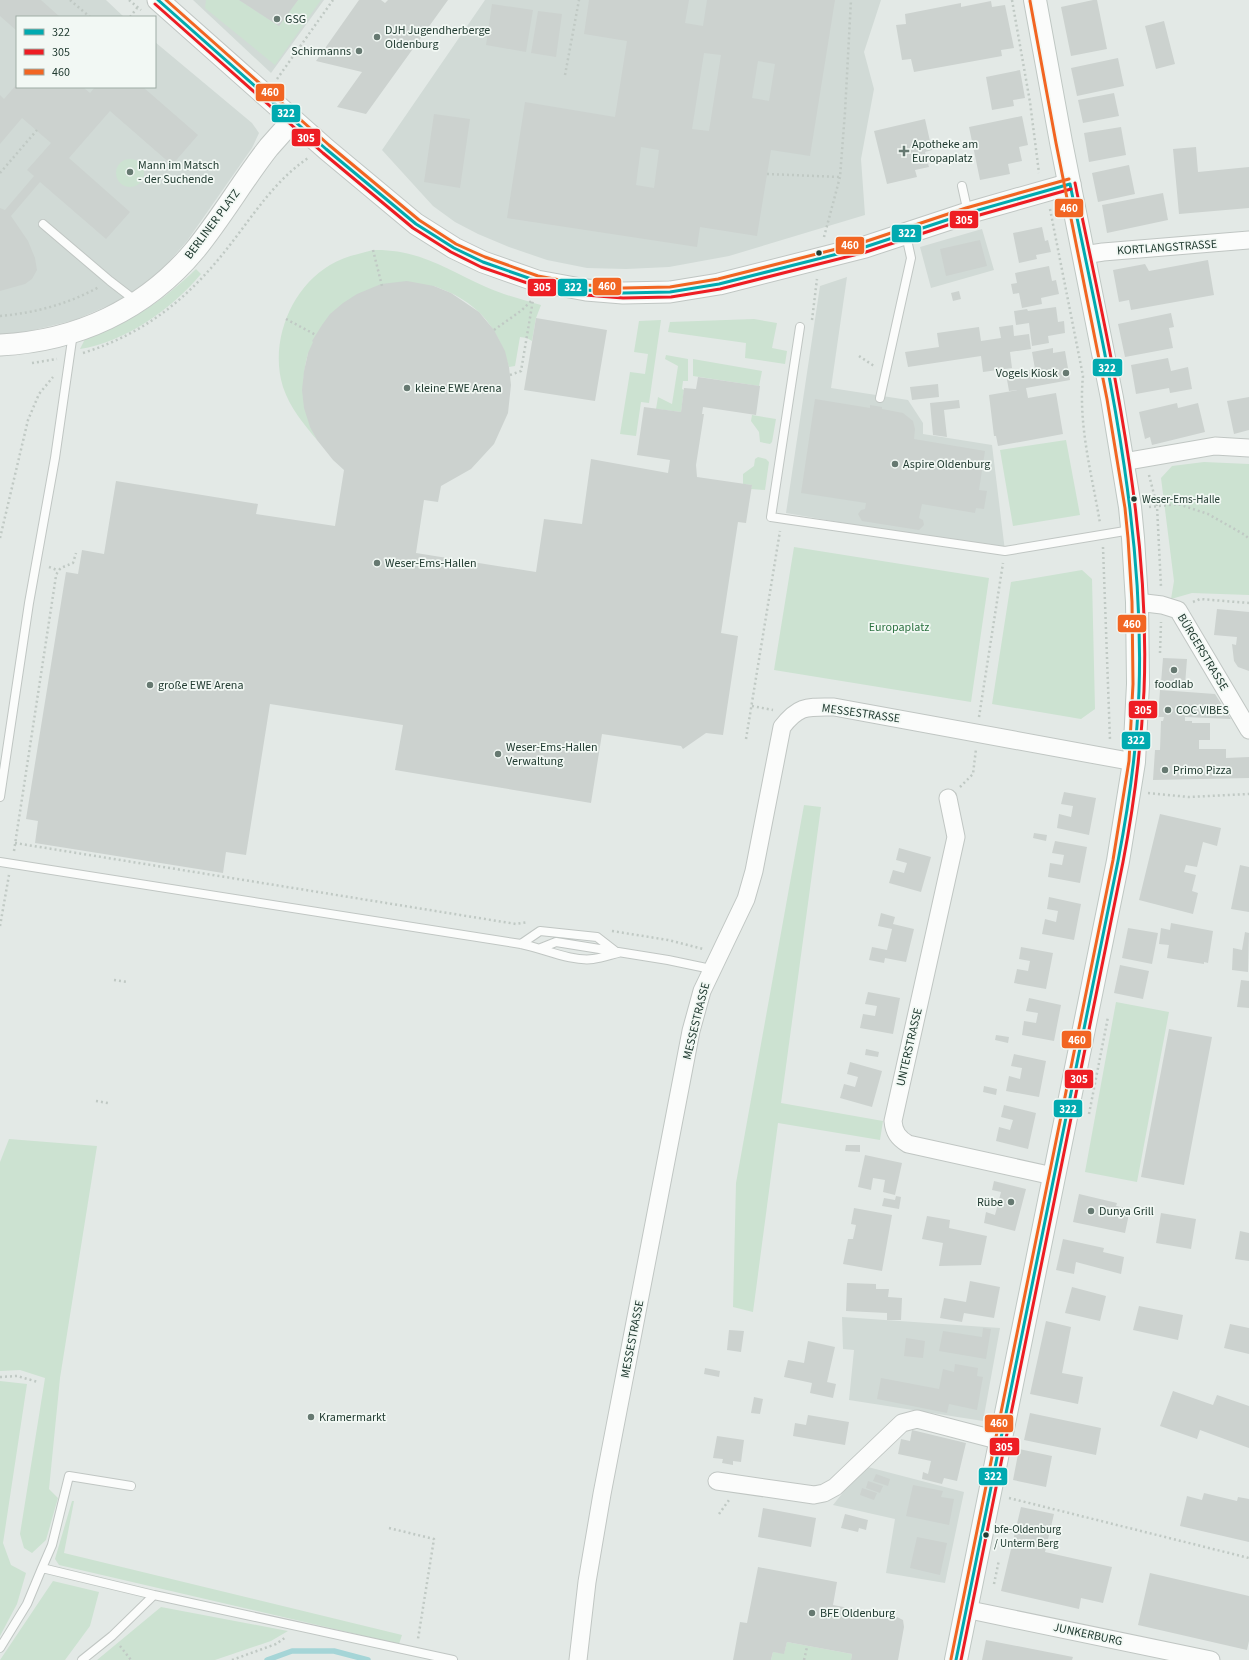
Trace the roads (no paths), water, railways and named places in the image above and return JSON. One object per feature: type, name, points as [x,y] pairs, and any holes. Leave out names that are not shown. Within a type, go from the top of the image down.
[{"type":"main road","points":[[956,1660],[974,1611],[1001,1494],[1001,1440],[1116,869],[1143,792],[1134,762],[1138,684],[1137,602],[1132,530],[1123,462],[1035,0]]},
{"type":"street","points":[[150,6],[293,120],[402,213],[430,234],[483,262],[537,281],[586,290],[623,293],[670,292],[719,284],[819,259],[906,234],[968,213],[1070,184]]},
{"type":"street","name":"BERLINER PLATZ","points":[[0,345],[46,340],[73,334],[118,314],[137,302],[164,281],[194,251],[269,147],[293,120]]},
{"type":"street","name":"KORTLANGSTRASSE","points":[[1084,255],[1103,252],[1249,240]]},
{"type":"street","points":[[1123,462],[1215,446],[1249,448]]},
{"type":"street","name":"BÜRGERSTRASSE","points":[[1137,602],[1170,607],[1249,730]]},
{"type":"street","name":"MESSESTRASSE","points":[[578,1660],[587,1582],[602,1494],[691,1031],[702,991],[711,969],[746,899],[754,871],[782,727],[793,713],[810,707],[834,707],[1134,762]]},
{"type":"street","name":"UNTERSTRASSE","points":[[948,798],[956,837],[893,1121],[894,1129],[897,1136],[908,1144],[1053,1176]]},
{"type":"street","points":[[717,1481],[814,1495],[824,1492],[835,1487],[902,1423],[917,1419],[1001,1440]]},
{"type":"street","name":"JUNKERBURG","points":[[974,1611],[1211,1660]]},
{"type":"lane","points":[[962,186],[968,213]]},
{"type":"lane","points":[[43,224],[137,302]]},
{"type":"lane","points":[[880,398],[911,258],[906,234]]},
{"type":"lane","points":[[800,327],[771,517],[1005,551],[1132,530]]},
{"type":"lane","points":[[0,797],[73,334]]},
{"type":"lane","points":[[0,862],[520,944],[541,948],[554,954],[573,957],[592,959],[618,953]]},
{"type":"lane","points":[[520,944],[540,930],[597,937],[618,953]]},
{"type":"lane","points":[[541,948],[556,942],[668,960],[711,969]]},
{"type":"lane","points":[[0,1648],[27,1604],[52,1545],[69,1476],[131,1486]]},
{"type":"lane","points":[[42,1568],[154,1595],[453,1660]]},
{"type":"lane","points":[[82,1660],[112,1636],[154,1595]]},
{"type":"waterway","points":[[267,1660],[292,1651],[334,1651],[368,1660]]},
{"type":"place","name":"GSG","points":[[277,19]]},
{"type":"place","name":"DJH Jugendherberge Oldenburg","points":[[377,37]]},
{"type":"place","name":"Schirmanns","points":[[359,51]]},
{"type":"place","name":"Apotheke am Europaplatz","points":[[904,151]]},
{"type":"place","name":"Mann im Matsch - der Suchende","points":[[130,172]]},
{"type":"place","name":"Vogels Kiosk","points":[[1066,373]]},
{"type":"place","name":"kleine EWE Arena","points":[[407,388]]},
{"type":"place","name":"Aspire Oldenburg","points":[[895,464]]},
{"type":"place","name":"Weser-Ems-Halle","points":[[1134,499]]},
{"type":"place","name":"Weser-Ems-Hallen","points":[[377,563]]},
{"type":"place","name":"foodlab","points":[[1174,670]]},
{"type":"place","name":"große EWE Arena","points":[[150,685]]},
{"type":"place","name":"COC VIBES","points":[[1168,710]]},
{"type":"place","name":"Weser-Ems-Hallen Verwaltung","points":[[498,754]]},
{"type":"place","name":"Primo Pizza","points":[[1165,770]]},
{"type":"place","name":"Rübe","points":[[1011,1202]]},
{"type":"place","name":"Dunya Grill","points":[[1091,1211]]},
{"type":"place","name":"Kramermarkt","points":[[311,1417]]},
{"type":"place","name":"bfe-Oldenburg / Unterm Berg","points":[[986,1535]]},
{"type":"place","name":"BFE Oldenburg","points":[[812,1613]]},
{"type":"park label","name":"Europaplatz","points":[[899,627]]}]
